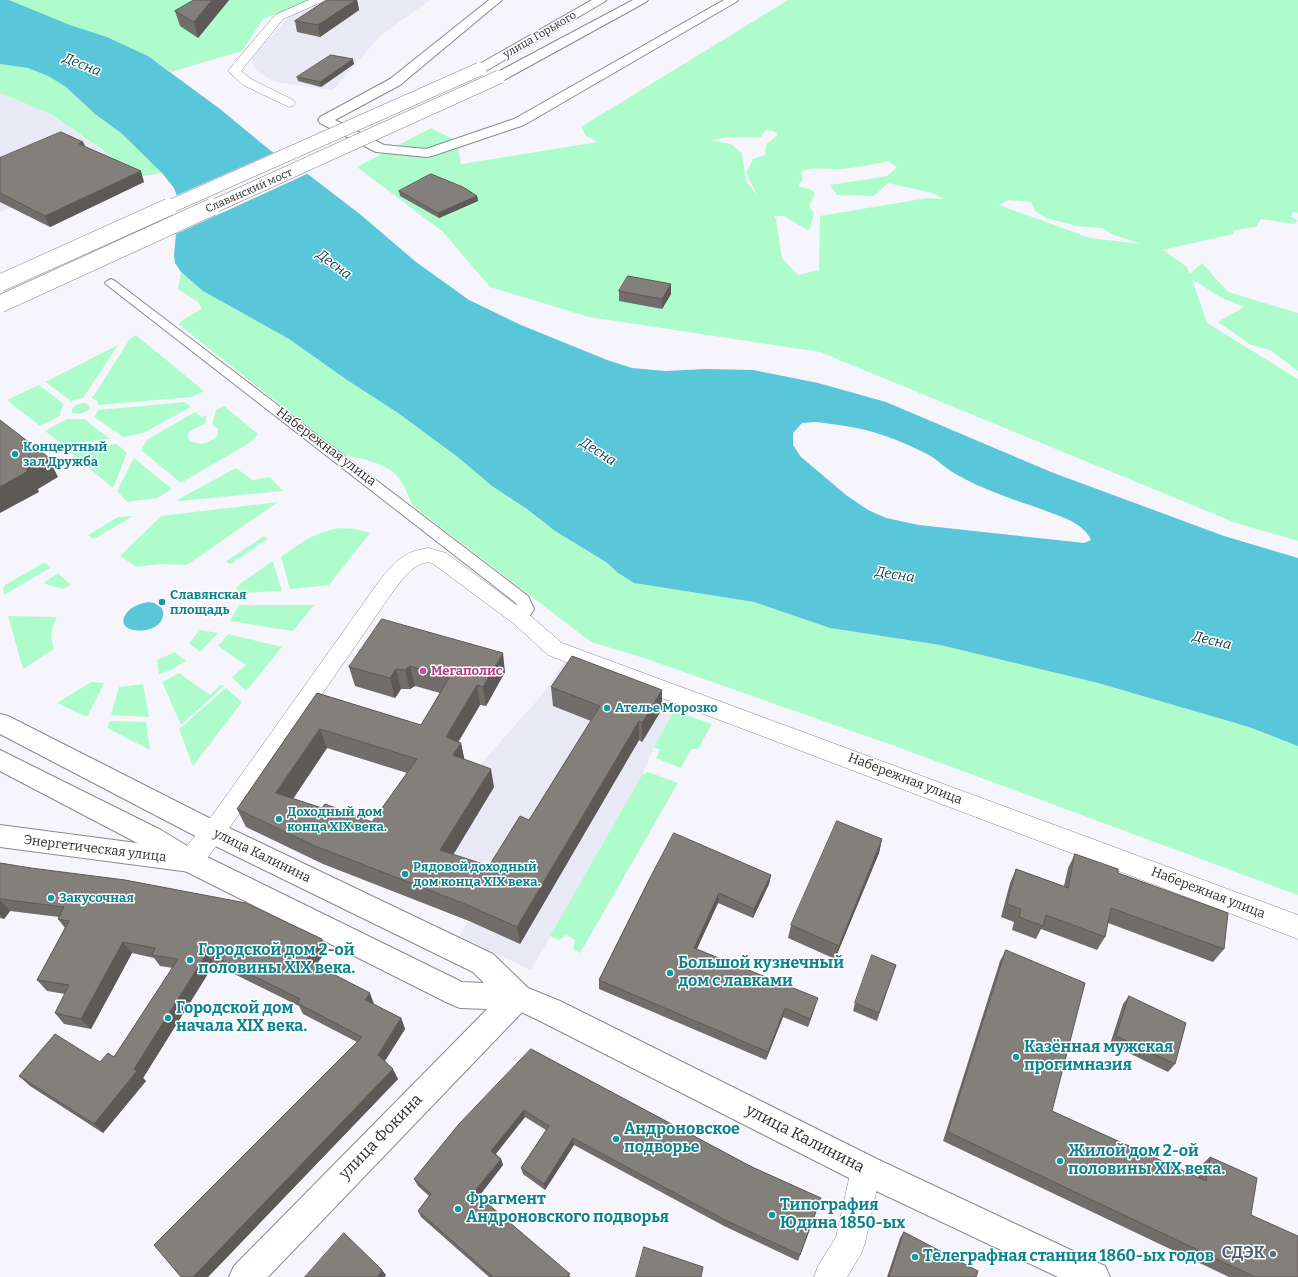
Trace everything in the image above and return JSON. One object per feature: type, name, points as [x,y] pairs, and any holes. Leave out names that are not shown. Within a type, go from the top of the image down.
[{"type":"main road","points":[[496,0],[395,82],[325,120],[381,150],[427,153],[519,122],[732,0]]},
{"type":"main road","name":"улица Горького","points":[[480,69],[600,0]]},
{"type":"main road","name":"Славянский мост","points":[[0,304],[499,77],[642,0]]},
{"type":"main road","name":"Славянский мост","points":[[0,283],[480,69]]},
{"type":"main road","name":"улица Калинина","points":[[0,723],[212,832],[483,962],[518,997],[550,1011],[866,1170],[1094,1277]]},
{"type":"main road","name":"улица Калинина","points":[[0,760],[152,838],[190,861],[460,995],[518,997]]},
{"type":"main road","name":"Энергетическая улица","points":[[0,836],[190,861]]},
{"type":"main road","name":"улица Фокина","points":[[245,1277],[518,997]]},
{"type":"street","points":[[289,102],[247,82],[234,70],[280,17],[318,0]]},
{"type":"street","name":"Набережная улица","points":[[111,283],[523,600],[526,609],[520,618]]},
{"type":"street","name":"Набережная улица","points":[[212,832],[305,704],[387,585],[403,566],[416,557],[428,555],[439,558],[520,618],[555,649],[1298,926]]},
{"type":"street","points":[[190,861],[212,832]]},
{"type":"street","points":[[829,1277],[850,1243],[866,1170]]},
{"type":"shaded area","points":[[329,0],[430,0],[380,36],[333,90],[274,82],[257,71],[251,62],[255,53],[291,15]]},
{"type":"shaded area","points":[[0,93],[49,113],[118,162],[0,212]]},
{"type":"shaded area","points":[[568,656],[683,698],[654,747],[642,775],[531,970],[459,936],[492,884],[419,846],[483,761],[542,695]]},
{"type":"green space","points":[[9,0],[309,0],[263,19],[242,51],[171,72],[148,56],[107,37],[70,25]]},
{"type":"green space","points":[[788,0],[1298,0],[1298,213],[1293,212],[1291,216],[1298,221],[1295,224],[1261,219],[1256,227],[1234,230],[1233,234],[1163,250],[1187,267],[1190,274],[1202,263],[1228,292],[1298,313],[1298,371],[1270,350],[1251,345],[1218,322],[1244,307],[1220,297],[1192,279],[1207,323],[1298,379],[1298,541],[1236,523],[820,352],[589,317],[490,287],[443,232],[357,167],[431,128],[457,141],[461,164],[598,142],[586,136],[581,127]],"holes":[[[766,130],[773,131],[778,134],[766,145],[765,155],[753,159],[746,173],[757,195],[746,181],[742,153],[731,144],[711,140],[730,137],[761,137]],[[888,161],[897,167],[887,176],[830,185],[837,195],[874,196],[888,183],[932,193],[944,199],[927,198],[820,216],[819,270],[798,275],[782,258],[776,219],[774,216],[784,216],[809,231],[814,214],[809,206],[815,194],[812,190],[798,186],[803,179],[801,171],[863,166]],[[1009,200],[1031,202],[1035,211],[1046,218],[1077,226],[1102,228],[1114,235],[1141,244],[1090,238],[999,205]]]},
{"type":"green space","points":[[0,64],[28,68],[48,76],[66,87],[95,114],[121,133],[162,173],[137,177],[104,151],[49,113],[0,93]]},
{"type":"green space","points":[[181,272],[203,291],[289,339],[347,380],[398,413],[459,458],[492,486],[527,509],[555,531],[606,562],[618,573],[634,583],[754,602],[830,628],[940,645],[1098,683],[1249,727],[1298,746],[1298,895],[903,749],[644,658],[591,642],[413,506],[401,482],[391,471],[379,464],[344,455],[178,324],[202,309],[198,302],[178,289]]},
{"type":"green space","points":[[136,335],[204,391],[192,397],[99,405],[97,401],[92,398],[130,339]]},
{"type":"green space","points":[[118,345],[83,398],[71,401],[45,382]]},
{"type":"green space","points":[[39,385],[64,404],[60,412],[61,415],[40,426],[7,400]]},
{"type":"green space","points":[[185,402],[191,407],[143,433],[123,437],[94,417],[98,410]]},
{"type":"green space","points":[[84,403],[89,405],[90,409],[82,413],[72,413],[72,409],[76,405]]},
{"type":"green space","points":[[224,406],[258,434],[251,442],[181,483],[141,450],[148,439],[195,412],[202,417],[207,415],[205,424],[188,433],[188,439],[200,444],[211,441],[218,435],[218,429],[212,425],[216,410]]},
{"type":"green space","points":[[67,419],[84,419],[110,439],[62,444],[45,431]]},
{"type":"green space","points":[[117,444],[127,453],[113,488],[66,449]]},
{"type":"green space","points":[[134,458],[172,489],[157,498],[127,502],[117,491]]},
{"type":"green space","points":[[236,468],[253,480],[270,477],[283,491],[180,501],[177,500]]},
{"type":"green space","points":[[278,502],[187,565],[160,564],[136,567],[120,556],[161,516]]},
{"type":"green space","points":[[133,516],[94,539],[88,535],[118,517]]},
{"type":"green space","points":[[339,528],[356,529],[370,533],[329,585],[290,589],[281,557],[315,535]]},
{"type":"green space","points":[[264,536],[268,539],[230,564],[226,561]]},
{"type":"green space","points":[[273,561],[282,591],[240,593],[236,588],[242,582]]},
{"type":"green space","points":[[45,562],[50,568],[4,595],[3,589],[5,585]]},
{"type":"green space","points":[[58,573],[71,585],[63,589],[43,583]]},
{"type":"green space","points":[[239,605],[314,605],[293,631],[230,621]]},
{"type":"green space","points":[[8,616],[57,617],[51,633],[54,649],[23,669]]},
{"type":"green space","points":[[200,630],[218,633],[200,652],[189,643]]},
{"type":"green space","points":[[228,634],[282,647],[246,691],[232,677],[246,665],[218,646]]},
{"type":"green space","points":[[175,652],[186,661],[171,670],[159,674],[157,660]]},
{"type":"green space","points":[[179,673],[210,695],[220,685],[224,686],[181,725],[162,682]]},
{"type":"green space","points":[[91,682],[104,683],[87,717],[57,703]]},
{"type":"green space","points":[[143,684],[149,717],[111,715],[119,687]]},
{"type":"green space","points":[[226,688],[242,702],[193,766],[179,729]]},
{"type":"green space","points":[[674,711],[712,724],[698,749],[691,749],[681,768],[656,758],[660,750],[654,747]]},
{"type":"green space","points":[[110,721],[146,722],[150,750],[107,728]]},
{"type":"green space","points":[[648,772],[678,783],[580,953],[573,949],[575,940],[566,935],[559,940],[550,936],[642,775]]},
{"type":"water","name":"Десна","points":[[0,0],[9,0],[70,25],[107,37],[148,56],[220,109],[271,151],[309,175],[361,215],[416,262],[469,300],[521,325],[607,360],[632,368],[665,371],[706,369],[753,370],[818,383],[886,402],[1051,472],[1224,536],[1298,558],[1298,746],[1249,727],[1098,683],[940,645],[830,628],[754,602],[634,583],[618,573],[606,562],[555,531],[527,509],[492,486],[459,458],[398,413],[347,380],[289,339],[203,291],[181,272],[175,263],[174,255],[179,202],[174,188],[162,173],[121,133],[95,114],[66,87],[48,76],[28,68],[0,64]],"holes":[[[816,422],[866,430],[906,444],[929,455],[951,471],[977,485],[1073,522],[1084,530],[1091,540],[1084,543],[919,525],[886,518],[868,510],[846,495],[801,457],[793,445],[793,433],[802,423]]]},
{"type":"water","points":[[148,602],[154,603],[162,608],[163,618],[158,624],[151,629],[142,630],[133,630],[126,627],[123,622],[128,611],[136,606]]},
{"type":"pier","points":[[275,152],[309,173],[174,235],[177,202],[175,196]]},
{"type":"building","points":[[194,0],[212,0],[194,22],[175,11]]},
{"type":"building","points":[[327,0],[356,0],[318,25],[295,21]]},
{"type":"building","points":[[331,55],[353,59],[320,82],[297,77]]},
{"type":"building","points":[[61,132],[83,142],[79,144],[141,171],[45,216],[0,193],[0,158]]},
{"type":"building","points":[[431,174],[463,187],[477,196],[438,213],[399,191]]},
{"type":"building","points":[[628,276],[671,284],[662,299],[619,291]]},
{"type":"building","points":[[0,420],[48,457],[26,469],[28,471],[0,487]]},
{"type":"building","points":[[382,619],[503,653],[483,687],[477,685],[446,737],[461,743],[453,755],[491,769],[440,850],[489,866],[520,816],[529,820],[600,706],[551,687],[572,656],[662,690],[642,723],[639,721],[517,927],[465,904],[315,846],[237,809],[317,693],[421,725],[449,678],[410,666],[405,670],[396,669],[390,678],[349,667]],"holes":[[[320,729],[417,759],[372,822],[325,804],[322,808],[276,793]]]},
{"type":"building","points":[[837,821],[882,839],[839,946],[791,925]]},
{"type":"building","name":"Большой кузнечный дом с лавками","points":[[674,833],[771,875],[754,909],[719,893],[694,948],[818,998],[810,1019],[785,1008],[768,1052],[599,980]]},
{"type":"building","points":[[1075,854],[1118,869],[1118,873],[1228,913],[1224,949],[1111,908],[1105,937],[1046,915],[1043,926],[1019,917],[1021,909],[1007,904],[1016,869],[1068,888]]},
{"type":"building","points":[[0,863],[125,880],[246,903],[322,939],[306,960],[370,993],[365,1000],[401,1018],[378,1055],[393,1069],[193,1277],[181,1277],[154,1245],[362,1037],[297,1003],[300,999],[207,953],[134,1069],[137,1071],[94,1124],[19,1076],[55,1034],[100,1062],[108,1053],[114,1057],[178,959],[152,955],[155,948],[123,942],[81,1019],[55,1013],[69,985],[37,980],[69,921],[58,919],[64,907],[0,899]]},
{"type":"building","points":[[1006,950],[1085,983],[1052,1111],[1206,1181],[1210,1157],[1257,1178],[1251,1215],[1298,1236],[1298,1277],[1255,1277],[948,1132]]},
{"type":"building","points":[[872,955],[896,965],[879,1013],[855,1003]]},
{"type":"building","points":[[1129,996],[1186,1023],[1175,1064],[1116,1036]]},
{"type":"building","points":[[531,1049],[752,1167],[821,1198],[800,1255],[725,1220],[573,1138],[544,1184],[521,1168],[549,1126],[524,1110],[491,1151],[501,1159],[474,1192],[570,1274],[567,1277],[493,1277],[418,1211],[431,1194],[414,1179],[459,1124]]},
{"type":"building","name":"Телеграфная станция 1860-ых годов","points":[[904,1232],[978,1271],[976,1277],[889,1277]]},
{"type":"building","points":[[344,1233],[382,1270],[377,1277],[305,1277]]},
{"type":"building","points":[[644,1247],[703,1267],[701,1277],[636,1277]]},
{"type":"place","name":"Концертный зал Дружба","points":[[15,454]]},
{"type":"place","name":"Славянская площадь","points":[[162,602]]},
{"type":"place","name":"Мегаполис","points":[[423,671]]},
{"type":"place","name":"Ателье Морозко","points":[[607,708]]},
{"type":"place","name":"Доходный дом конца XIX века.","points":[[279,819]]},
{"type":"place","name":"Рядовой доходный дом конца XIX века.","points":[[405,874]]},
{"type":"place","name":"Закусочная","points":[[51,898]]},
{"type":"place","name":"Городской дом 2-ой половины XIX века.","points":[[190,960]]},
{"type":"place","name":"Большой кузнечный дом с лавками","points":[[670,973]]},
{"type":"place","name":"Городской дом начала XIX века.","points":[[168,1018]]},
{"type":"place","name":"Казённая мужская прогимназия","points":[[1016,1057]]},
{"type":"place","name":"Андроновское подворье","points":[[616,1139]]},
{"type":"place","name":"Жилой дом 2-ой половины XIX века.","points":[[1060,1161]]},
{"type":"place","name":"Фрагмент Андроновского подворья","points":[[458,1209]]},
{"type":"place","name":"Типография Юдина 1850-ых","points":[[772,1215]]},
{"type":"place","name":"СДЭК","points":[[1273,1254]]},
{"type":"place","name":"Телеграфная станция 1860-ых годов","points":[[915,1257]]}]
